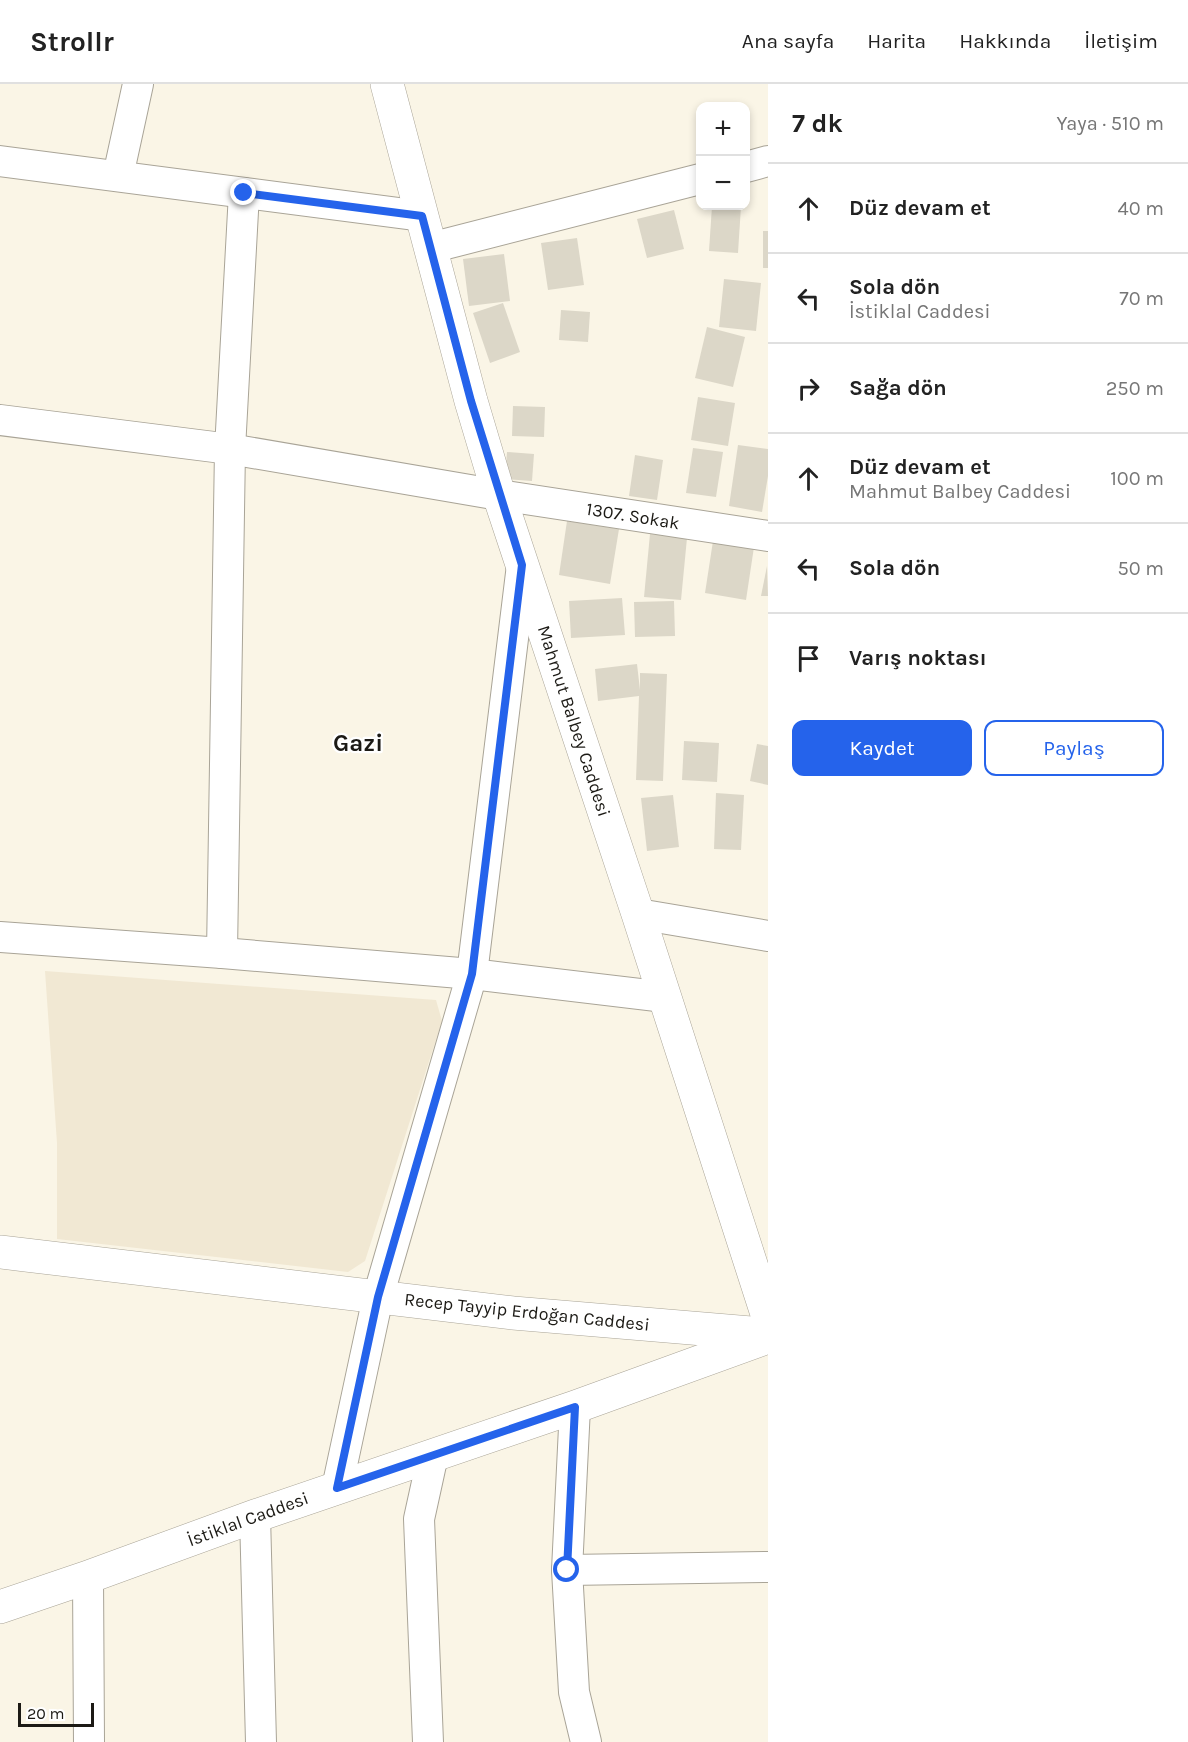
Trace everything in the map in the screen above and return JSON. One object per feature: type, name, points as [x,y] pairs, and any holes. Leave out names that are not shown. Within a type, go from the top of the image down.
[{"type":"street","points":[[118,176],[138,84]]},
{"type":"street","name":"Mahmut Balbey Caddesi","points":[[387,84],[471,401],[499,495],[665,996],[768,1317]]},
{"type":"street","points":[[0,161],[422,216]]},
{"type":"street","points":[[750,166],[768,161]]},
{"type":"street","points":[[430,248],[696,179]]},
{"type":"street","points":[[222,953],[230,448],[244,193]]},
{"type":"street","name":"1307. Sokak","points":[[0,420],[230,448],[499,495],[768,536]]},
{"type":"street","points":[[337,1488],[378,1297],[472,974],[522,565]]},
{"type":"street","points":[[638,914],[768,936]]},
{"type":"street","points":[[0,937],[472,974],[665,996]]},
{"type":"street","name":"Recep Tayyip Erdoğan Caddesi","points":[[0,1252],[513,1313],[768,1336]]},
{"type":"street","name":"İstiklal Caddesi","points":[[0,1606],[575,1407],[768,1336]]},
{"type":"street","points":[[575,1407],[567,1570],[574,1692],[586,1742]]},
{"type":"street","points":[[428,1742],[419,1519],[433,1455]]},
{"type":"street","points":[[255,1516],[261,1742]]},
{"type":"street","points":[[567,1570],[768,1567]]},
{"type":"street","points":[[88,1577],[89,1742]]},
{"type":"shaded area","points":[[45,971],[436,1000],[442,1021],[365,1261],[348,1272],[57,1239],[57,1143]]},
{"type":"building","points":[[674,210],[684,249],[647,258],[637,219]]},
{"type":"building","points":[[712,210],[741,210],[738,253],[709,251]]},
{"type":"building","points":[[763,231],[768,231],[768,268],[763,268]]},
{"type":"building","points":[[577,238],[584,285],[548,290],[541,243]]},
{"type":"building","points":[[504,254],[510,301],[469,306],[463,259]]},
{"type":"building","points":[[724,279],[761,283],[756,331],[719,327]]},
{"type":"building","points":[[503,303],[520,352],[490,363],[473,313]]},
{"type":"building","points":[[561,310],[590,312],[588,342],[559,340]]},
{"type":"building","points":[[707,327],[745,337],[733,387],[695,378]]},
{"type":"building","points":[[698,397],[735,403],[728,446],[691,440]]},
{"type":"building","points":[[513,406],[545,407],[544,437],[512,436]]},
{"type":"building","points":[[738,445],[768,449],[768,476],[762,512],[729,506]]},
{"type":"building","points":[[693,448],[723,452],[716,497],[686,493]]},
{"type":"building","points":[[507,452],[534,454],[532,481],[505,479]]},
{"type":"building","points":[[635,455],[663,460],[657,500],[629,496]]},
{"type":"building","points":[[567,521],[619,529],[610,584],[559,575]]},
{"type":"building","points":[[650,534],[687,538],[681,600],[644,597]]},
{"type":"building","points":[[713,541],[754,547],[746,600],[705,593]]},
{"type":"building","points":[[767,566],[768,596],[761,596]]},
{"type":"building","points":[[622,598],[625,635],[571,638],[569,601]]},
{"type":"building","points":[[674,601],[675,636],[635,637],[634,602]]},
{"type":"building","points":[[637,664],[640,690],[640,673],[667,674],[663,781],[636,780],[639,696],[598,701],[595,669]]},
{"type":"building","points":[[684,741],[719,743],[717,782],[682,780]]},
{"type":"building","points":[[757,744],[768,746],[768,785],[750,781]]},
{"type":"building","points":[[716,793],[744,795],[741,850],[714,849]]},
{"type":"building","points":[[673,795],[679,847],[647,851],[641,798]]},
{"type":"district","name":"Gazi","points":[[358,743]]},
{"type":"route","points":[[244,193],[422,216],[471,401],[522,565],[472,974],[378,1297],[337,1488],[575,1407],[567,1570]]}]
